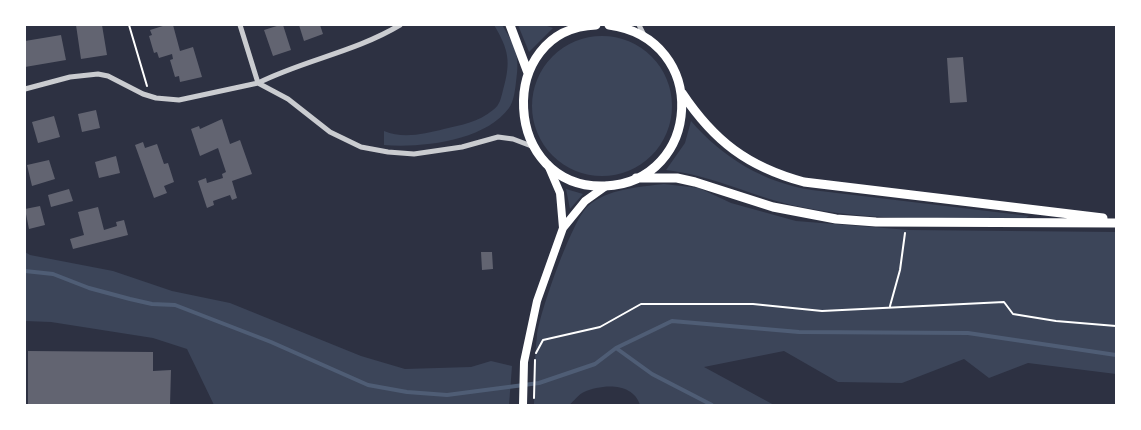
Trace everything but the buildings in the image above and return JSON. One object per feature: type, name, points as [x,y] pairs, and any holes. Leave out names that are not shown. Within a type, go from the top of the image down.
[{"type":"main road","points":[[510,25],[528,73]]},
{"type":"main road","points":[[567,25],[577,28]]},
{"type":"main road","points":[[596,25],[577,28],[567,32],[548,45],[528,73],[522,104],[524,124],[534,147],[548,164],[569,178],[581,183],[606,186]]},
{"type":"main road","points":[[609,25],[633,31],[645,37],[666,57],[674,69],[682,93],[697,115],[718,138],[748,160],[783,176],[804,182],[1116,222]]},
{"type":"main road","points":[[523,405],[524,362],[537,301],[563,228],[585,200],[606,186],[636,178],[650,170],[672,146],[682,114],[682,93]]},
{"type":"main road","points":[[548,164],[560,193],[563,228]]},
{"type":"main road","points":[[636,178],[677,178],[772,207],[828,217],[876,222],[1116,222]]},
{"type":"street","points":[[240,25],[258,83],[288,100],[330,132],[361,147],[400,154],[443,150],[498,136],[534,147]]},
{"type":"street","points":[[25,88],[70,77],[98,74],[108,76],[143,94],[156,98],[179,100],[258,83],[275,75],[369,42],[400,25]]},
{"type":"street","points":[[639,25],[645,37]]},
{"type":"path","points":[[129,25],[149,87],[142,84]]},
{"type":"path","points":[[890,306],[900,270],[905,223]]},
{"type":"path","points":[[534,405],[536,354],[543,340],[600,327],[641,304],[753,304],[822,310],[856,310],[890,306],[1004,302],[1013,314],[1056,321],[1116,326]]},
{"type":"shaded area","points":[[494,25],[502,25],[516,52],[517,73],[515,92],[509,108],[485,128],[469,135],[434,143],[399,146],[384,145],[384,131],[399,135],[429,133],[476,120],[488,114],[499,104],[506,80],[508,64],[506,49]]},
{"type":"shaded area","points":[[518,25],[544,25],[553,28],[529,52]]},
{"type":"shaded area","points":[[602,36],[616,37],[629,41],[652,56],[667,79],[671,92],[671,120],[667,133],[652,156],[629,171],[616,175],[602,176],[588,175],[575,171],[552,156],[537,133],[533,120],[532,106],[533,92],[537,79],[552,56],[575,41],[588,37]]},
{"type":"shaded area","points":[[691,121],[730,157],[761,175],[794,187],[1029,216],[1026,218],[914,218],[829,212],[784,203],[700,177],[666,170],[685,143]]},
{"type":"shaded area","points":[[664,184],[699,188],[731,203],[796,221],[909,230],[1116,232],[1116,374],[1028,363],[989,378],[964,359],[902,383],[838,382],[784,351],[704,367],[774,405],[640,405],[631,392],[616,387],[599,387],[580,394],[569,405],[534,405],[535,353],[539,325],[565,247],[581,215],[596,200],[614,192]]},
{"type":"shaded area","points":[[566,189],[583,194],[570,209]]},
{"type":"shaded area","points":[[25,252],[30,255],[113,271],[172,291],[230,303],[361,356],[405,369],[471,367],[491,361],[512,366],[509,405],[214,405],[187,349],[153,338],[51,322],[25,321]]},
{"type":"waterway","points":[[25,271],[53,274],[89,288],[152,304],[175,305],[271,342],[368,385],[407,392],[447,395],[539,383],[595,364],[616,348],[672,321],[799,332],[968,333],[1116,355]]},
{"type":"waterway","points":[[616,348],[652,374],[712,405]]}]
